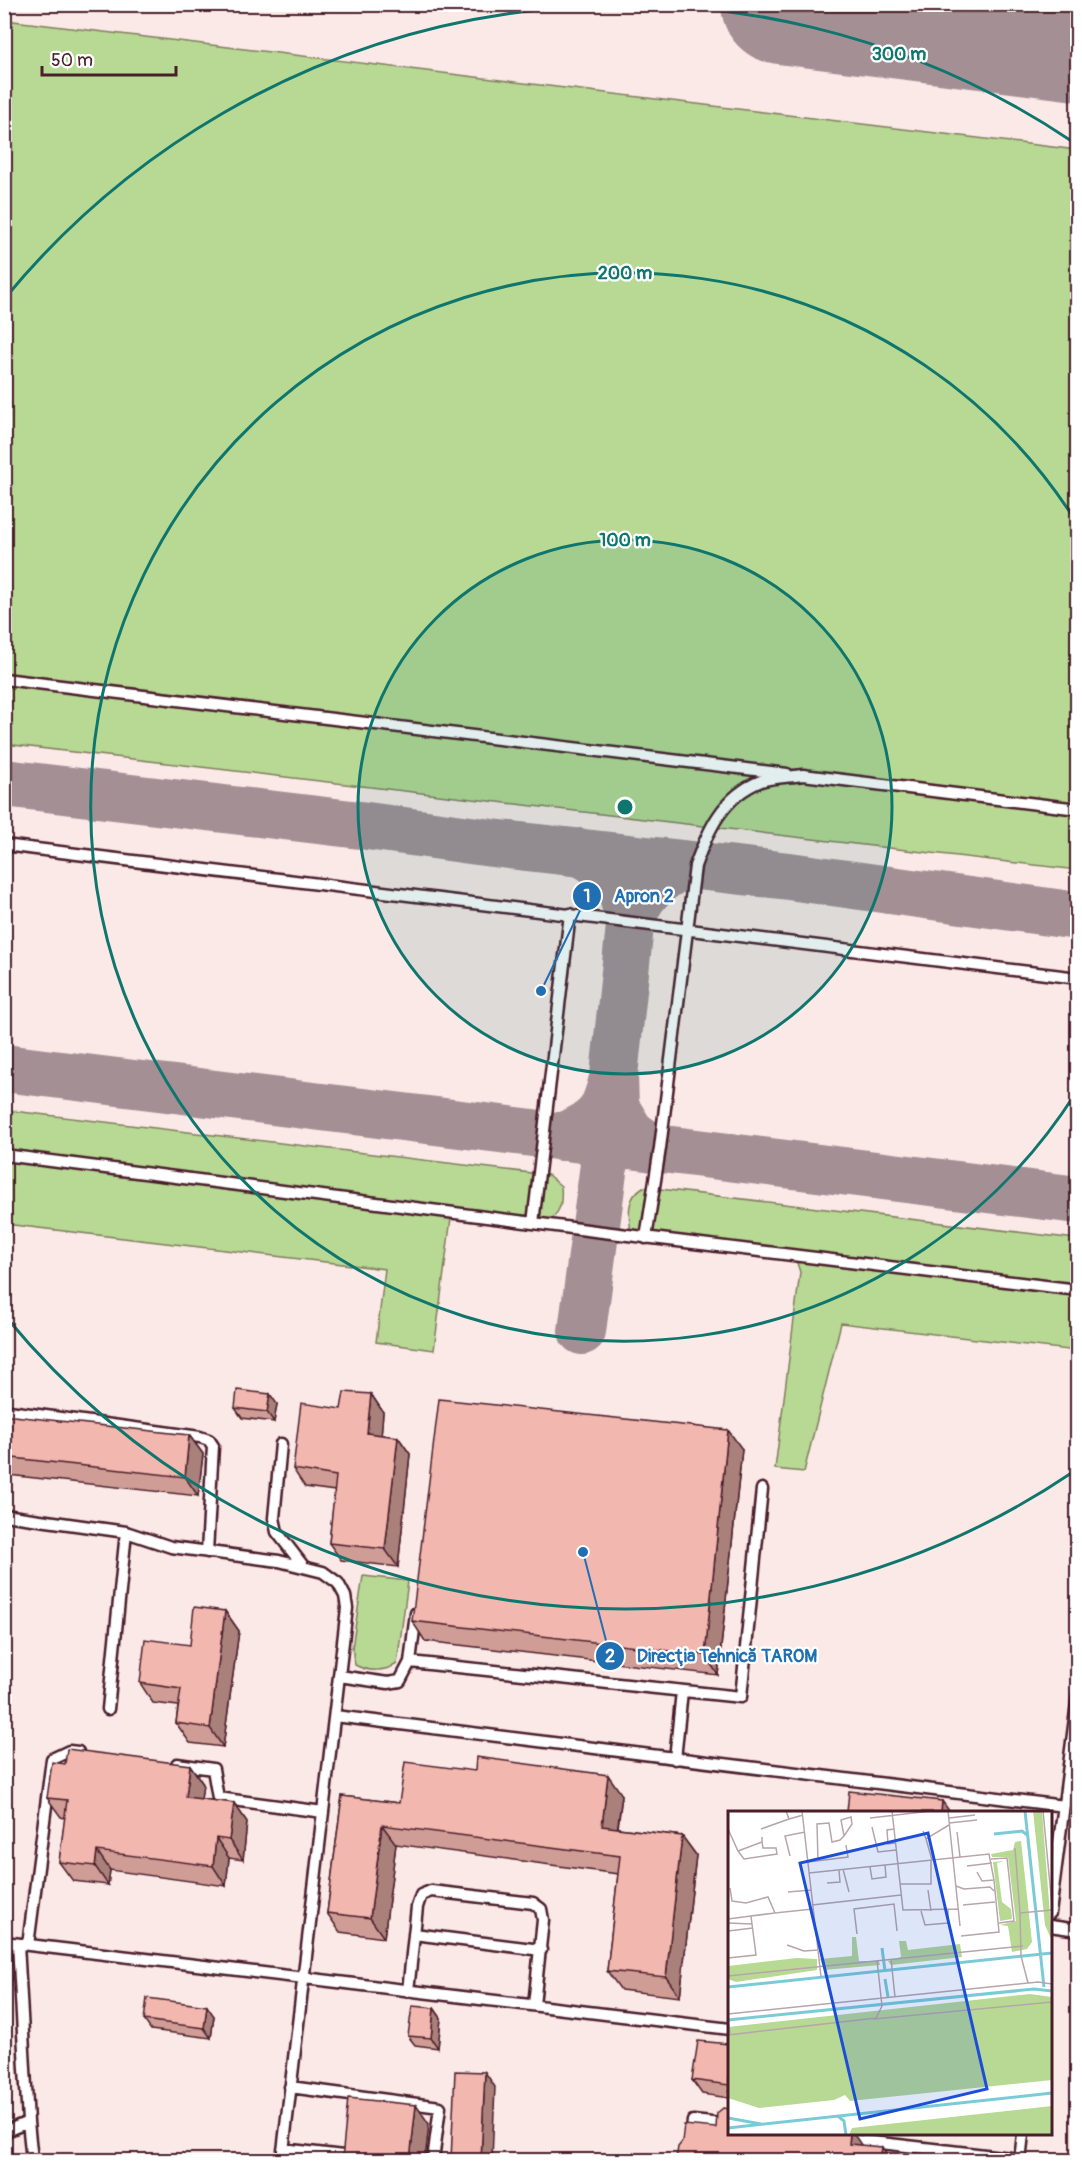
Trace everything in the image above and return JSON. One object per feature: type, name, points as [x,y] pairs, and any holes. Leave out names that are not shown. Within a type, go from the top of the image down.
[{"type":"lane","points":[[4,679],[1077,809]]},
{"type":"lane","points":[[646,1238],[660,1148],[695,866],[706,836],[723,808],[739,792],[763,781],[803,776]]},
{"type":"lane","points":[[4,845],[1077,978]]},
{"type":"lane","points":[[533,1223],[570,914]]},
{"type":"lane","points":[[4,1155],[646,1238],[1077,1290]]},
{"type":"lane","points":[[4,1412],[209,1440],[213,1446],[207,1552]]},
{"type":"lane","points":[[281,1444],[274,1518],[277,1532],[304,1567]]},
{"type":"lane","points":[[410,1662],[741,1697],[762,1489]]},
{"type":"lane","points":[[4,1515],[126,1532],[171,1547],[279,1561],[322,1572],[338,1583],[345,1596],[347,1608],[335,1716],[282,2155],[343,2156],[342,2160]]},
{"type":"lane","points":[[108,1709],[126,1532]]},
{"type":"lane","points":[[339,1676],[387,1683],[400,1682],[410,1662],[417,1603]]},
{"type":"lane","points":[[675,1759],[682,1691]]},
{"type":"lane","points":[[1052,1899],[1064,1806],[1073,1774],[1077,1695]]},
{"type":"lane","points":[[335,1716],[1064,1806]]},
{"type":"lane","points":[[32,2160],[28,2122],[23,1945],[52,1759],[69,1751],[91,1754]]},
{"type":"lane","points":[[169,1763],[213,1769],[218,1798],[323,1812]]},
{"type":"lane","points":[[408,1990],[417,1907],[421,1895],[431,1892],[533,1903],[541,1909],[543,1920],[534,2006]]},
{"type":"lane","points":[[1052,1926],[1077,1930]]},
{"type":"lane","points":[[414,1934],[541,1950]]},
{"type":"lane","points":[[4,1942],[728,2029]]},
{"type":"lane","points":[[290,2087],[440,2107],[433,2160]]},
{"type":"lane","points":[[688,2160],[693,2121],[728,2125]]},
{"type":"lane","points":[[4,2132],[28,2122]]},
{"type":"lane","points":[[835,2138],[936,2155],[1020,2160],[1023,2135]]},
{"type":"shaded area","points":[[5,5],[1077,5],[1077,2160],[5,2160]]},
{"type":"green space","points":[[5,20],[1077,150],[1077,870],[5,744]]},
{"type":"green space","points":[[5,1110],[548,1175],[561,1186],[561,1201],[556,1215],[542,1229],[451,1218],[434,1350],[376,1342],[385,1269],[5,1224]]},
{"type":"green space","points":[[643,1187],[1076,1239],[1077,1351],[841,1323],[804,1472],[775,1469],[800,1272],[797,1263],[791,1259],[631,1231],[629,1218],[631,1201]]},
{"type":"green space","points":[[363,1576],[408,1581],[397,1664],[387,1669],[371,1670],[355,1665],[352,1648]]},
{"type":"building","points":[[237,1390],[270,1394],[267,1412],[235,1408]]},
{"type":"building","points":[[344,1392],[371,1394],[367,1433],[398,1437],[385,1549],[329,1543],[336,1476],[293,1469],[301,1403],[341,1409]]},
{"type":"building","points":[[439,1399],[728,1430],[705,1655],[412,1621]]},
{"type":"building","points":[[4,1415],[189,1435],[185,1477],[4,1457]]},
{"type":"building","points":[[194,1607],[225,1611],[210,1728],[176,1723],[181,1689],[140,1683],[145,1639],[190,1645]]},
{"type":"building","points":[[67,1749],[190,1765],[186,1797],[234,1803],[229,1840],[216,1838],[213,1866],[97,1851],[95,1866],[59,1862],[67,1800],[47,1798],[52,1762],[65,1764]]},
{"type":"building","points":[[476,1757],[608,1775],[602,1826],[682,1836],[666,1977],[607,1971],[620,1856],[382,1825],[370,1918],[327,1913],[342,1796],[399,1803],[405,1762],[475,1771]]},
{"type":"building","points":[[849,1791],[942,1801],[941,1811],[847,1811]]},
{"type":"building","points":[[147,1998],[207,2006],[204,2028],[144,2020]]},
{"type":"building","points":[[412,2006],[434,2008],[431,2038],[408,2036]]},
{"type":"building","points":[[698,2041],[728,2044],[728,2085],[692,2080]]},
{"type":"building","points":[[455,2071],[485,2072],[481,2160],[451,2160]]},
{"type":"building","points":[[348,2098],[416,2105],[410,2160],[342,2160]]},
{"type":"building","points":[[723,2108],[728,2109],[728,2135],[850,2135],[849,2144],[882,2147],[880,2160],[676,2160],[678,2147],[682,2142],[684,2125],[716,2128],[717,2113]]},
{"type":"taxiway","points":[[4,783],[492,843],[789,876],[1078,916]]},
{"type":"taxiway","points":[[580,852],[602,867],[616,882],[621,891],[630,926],[638,905],[650,889],[665,876],[684,865]]},
{"type":"taxiway","points":[[614,1075],[630,926]]},
{"type":"taxiway","points":[[4,1068],[1078,1200]]},
{"type":"taxiway","points":[[561,1137],[574,1132],[598,1115],[607,1099],[614,1075],[615,1107],[631,1133],[651,1147]]},
{"type":"taxiway","points":[[582,1331],[607,1142]]},
{"type":"runway","points":[[781,4],[1078,41]]},
{"type":"place","name":"Apron 2","points":[[541,991]]},
{"type":"place","name":"Direcţia Tehnică TAROM","points":[[583,1552]]}]
